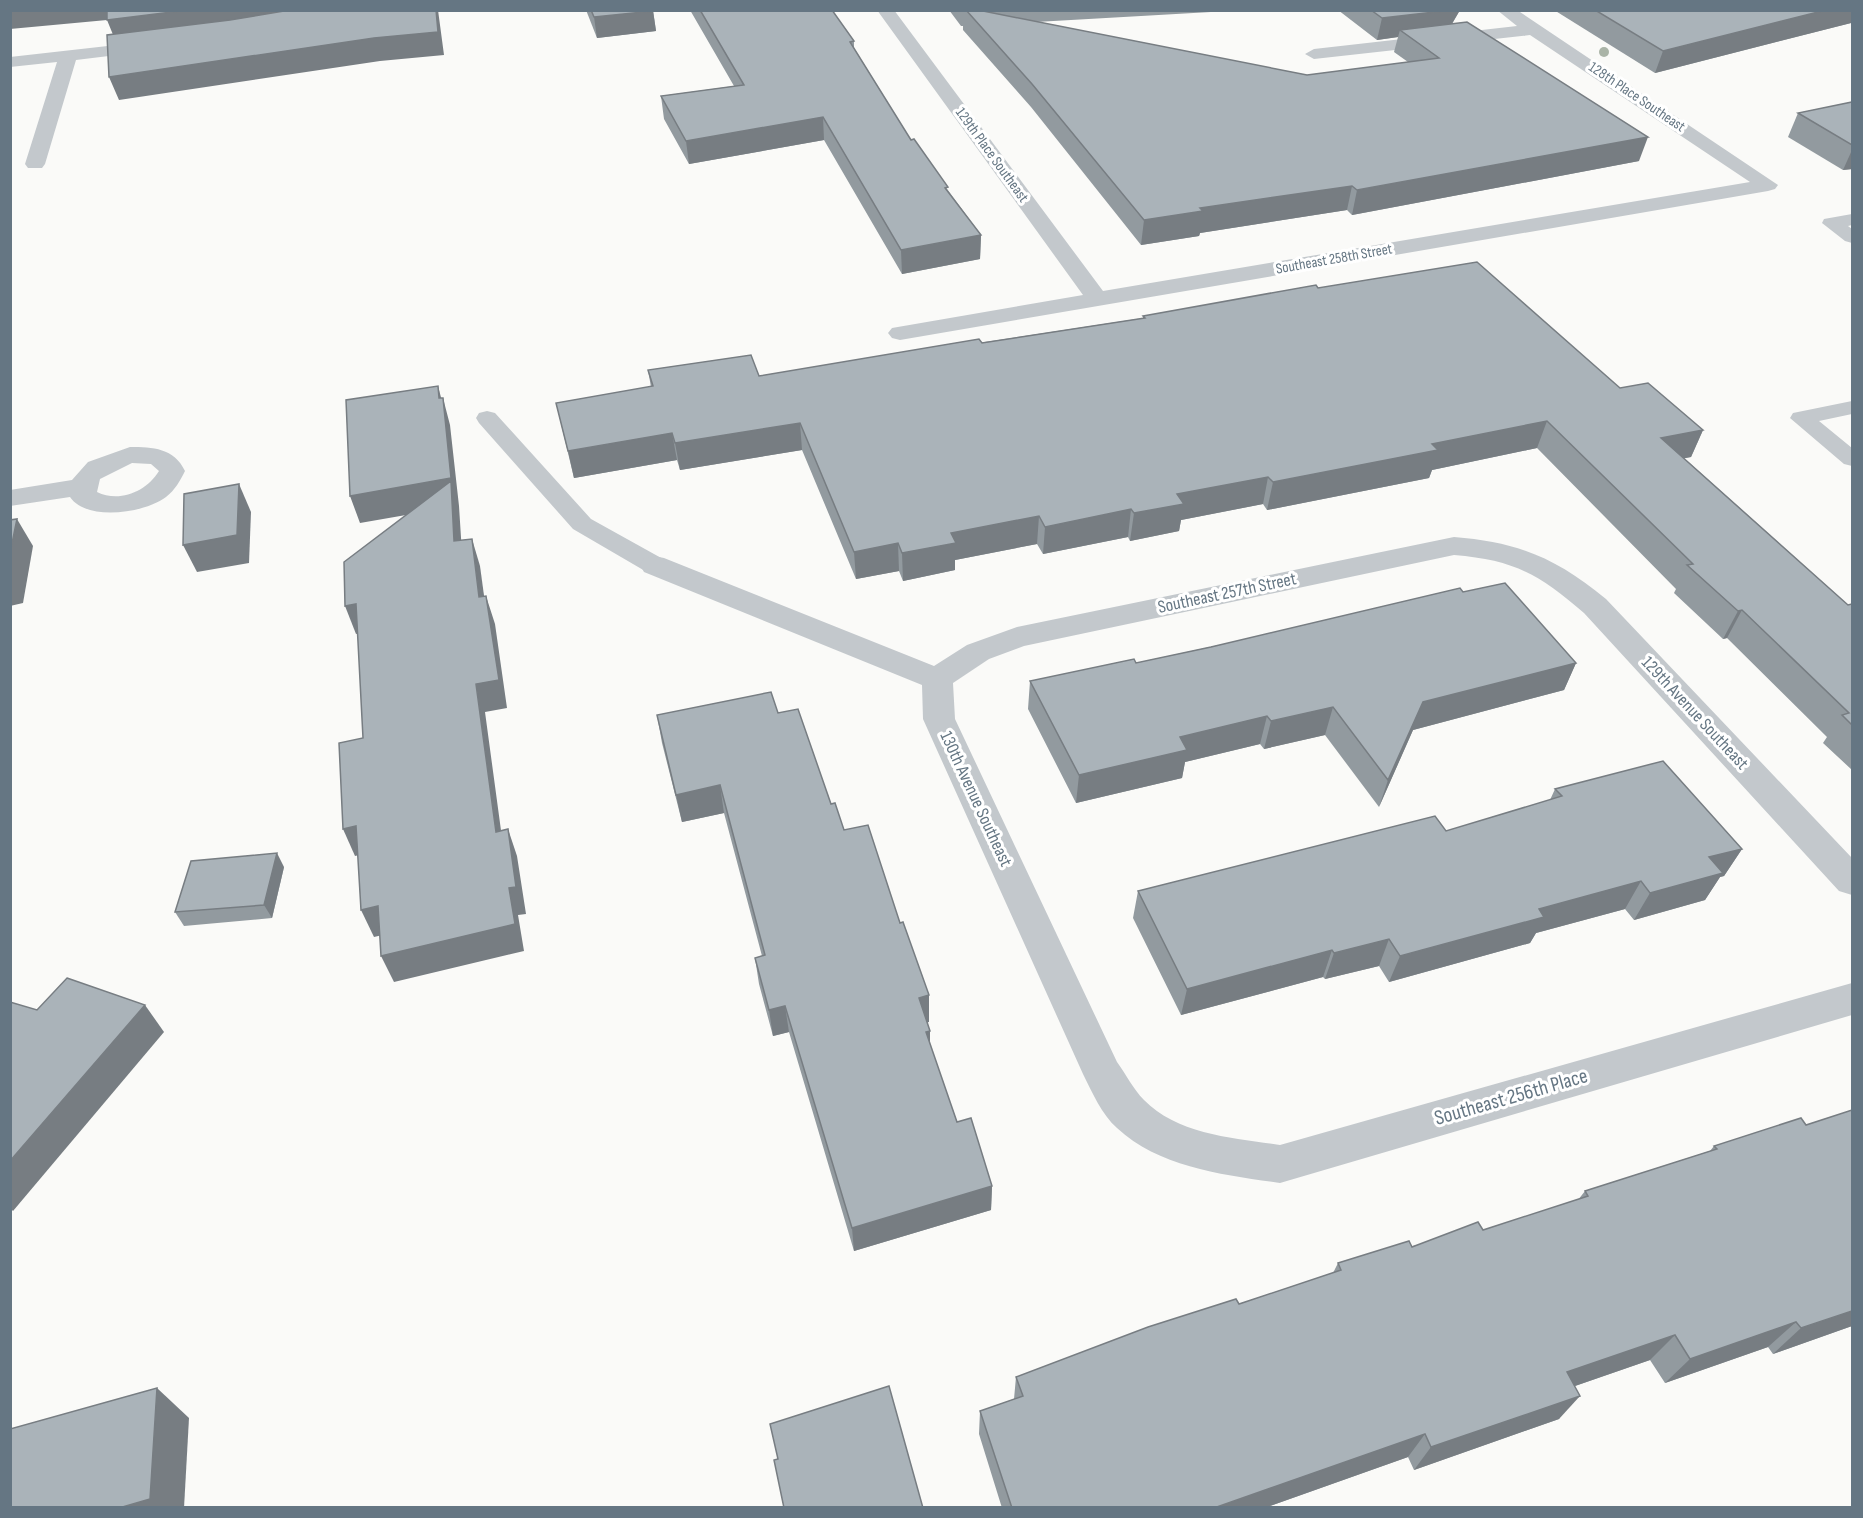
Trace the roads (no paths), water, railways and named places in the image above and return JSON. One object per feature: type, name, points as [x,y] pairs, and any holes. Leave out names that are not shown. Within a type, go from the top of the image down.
[{"type":"street","name":"129th Place Southeast","points":[[885,10],[1098,300]]},
{"type":"street","name":"128th Place Southeast","points":[[1505,10],[1768,185]]},
{"type":"street","points":[[1314,54],[1534,29]]},
{"type":"street","points":[[10,62],[169,44]]},
{"type":"street","points":[[35,164],[68,56]]},
{"type":"street","name":"Southeast 258th Street","points":[[900,333],[1768,185]]},
{"type":"street","points":[[10,498],[81,487]]},
{"type":"street","name":"Southeast 257th Street","points":[[937,679],[978,652],[1017,637],[1454,546],[1491,548],[1526,558]]},
{"type":"street","name":"129th Avenue Southeast","points":[[1526,558],[1562,576],[1595,606],[1852,881]]},
{"type":"street","points":[[654,565],[937,679]]},
{"type":"street","name":"130th Avenue Southeast","points":[[937,679],[939,719],[1103,1074],[1131,1115],[1168,1139]]},
{"type":"street","name":"Southeast 256th Place","points":[[1168,1139],[1217,1154],[1280,1164],[1852,999]]},
{"type":"lane","points":[[1852,220],[1831,223],[1852,237]]},
{"type":"lane","points":[[1852,408],[1801,418],[1852,459]]},
{"type":"lane","points":[[487,418],[582,524],[654,565]]}]
